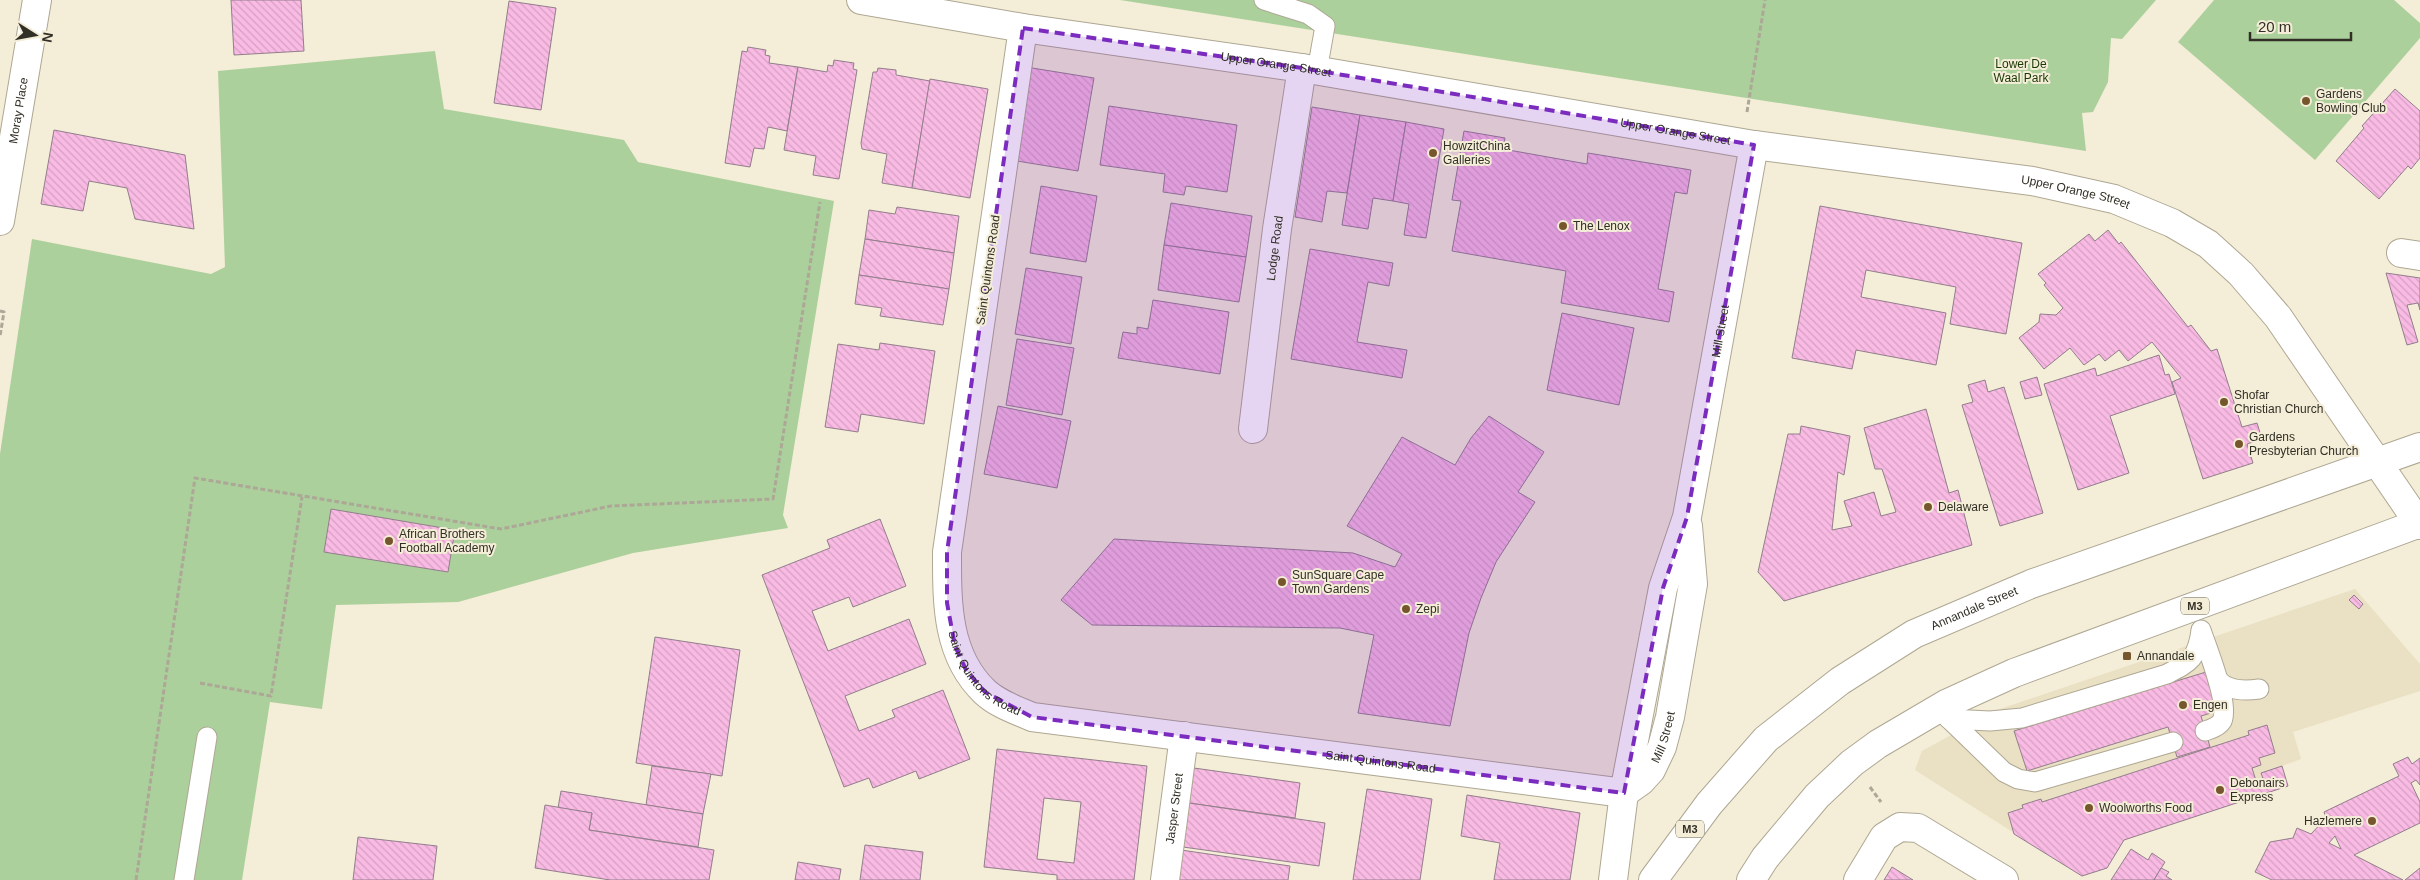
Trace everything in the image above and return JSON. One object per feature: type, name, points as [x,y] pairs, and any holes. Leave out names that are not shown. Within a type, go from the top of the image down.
[{"type":"street","name":"Moray Place","points":[[0,221],[37,0]]},
{"type":"street","name":"Upper Orange Street","points":[[861,0],[1023,28],[1310,69],[1748,144],[2032,181],[2114,199],[2172,223],[2208,244],[2241,274],[2278,317],[2376,462],[2420,523]]},
{"type":"street","name":"Saint Quintons Road","points":[[1023,28],[947,552],[948,603],[955,646],[966,670],[985,692],[1005,706],[1032,718],[1624,793]]},
{"type":"street","name":"Lodge Road","points":[[1253,429],[1277,229],[1310,69]]},
{"type":"street","name":"Mill Street","points":[[1624,793],[1641,781],[1651,770],[1662,748],[1670,717],[1693,584],[1687,518],[1748,144]]},
{"type":"street","name":"M3","points":[[2376,462],[2420,447]]},
{"type":"street","name":"Annandale Street","points":[[1653,880],[1709,804],[1766,739],[1840,682],[1914,634],[2031,584],[2376,462]]},
{"type":"street","name":"M3","points":[[1751,880],[1765,858],[1817,796],[1852,763],[1878,744],[1944,714],[2014,673],[2198,619],[2420,523]]},
{"type":"street","name":"Jasper Street","points":[[1165,880],[1184,736]]},
{"type":"street","points":[[1613,880],[1624,793]]},
{"type":"street","points":[[1858,880],[1884,837],[1900,827],[1918,828],[2004,880]]},
{"type":"lane","points":[[1264,0],[1308,14],[1325,26],[1310,69]]},
{"type":"lane","points":[[2198,619],[2218,680],[2224,712],[2222,722],[2216,728],[2205,731]]},
{"type":"lane","points":[[1944,714],[1990,721],[2022,718],[2167,674],[2186,664],[2195,655],[2198,619]]},
{"type":"lane","points":[[2218,680],[2221,684],[2235,689],[2259,688]]},
{"type":"lane","points":[[1944,714],[2004,772],[2018,779],[2035,782],[2173,742]]},
{"type":"lane","points":[[184,880],[207,736]]},
{"type":"path","points":[[1748,144],[1765,0]]},
{"type":"path","points":[[136,880],[195,478],[302,498],[501,530],[611,506],[773,500],[820,202]]},
{"type":"path","points":[[0,312],[4,312],[0,336]]},
{"type":"path","points":[[200,683],[271,696],[302,498]]},
{"type":"path","points":[[1852,763],[1900,827]]},
{"type":"highlighted area","points":[[1023,28],[1302,68],[1754,145],[1687,517],[1663,588],[1624,793],[1032,717],[985,692],[966,670],[955,646],[947,603],[947,552]]},
{"type":"shaded area","points":[[2355,589],[2420,664],[2420,691],[2293,732],[2301,759],[2282,766],[2288,786],[2124,840],[2107,868],[2082,876],[1915,770],[1922,751],[1997,710]]},
{"type":"green space","name":"Lower De Waal Park","points":[[1120,0],[2156,0],[2122,39],[2111,38],[2108,82],[2093,112],[2082,113],[2086,151]]},
{"type":"green space","name":"Gardens Bowling Club","points":[[2214,0],[2394,0],[2420,23],[2420,38],[2315,160],[2178,42]]},
{"type":"green space","points":[[435,51],[444,109],[624,140],[638,162],[834,201],[783,515],[788,528],[633,553],[458,602],[336,605],[322,709],[270,702],[242,880],[0,880],[0,454],[32,239],[211,274],[225,267],[218,71]]},
{"type":"building","points":[[231,0],[301,0],[304,51],[234,55]]},
{"type":"building","points":[[509,1],[556,8],[541,110],[494,103]]},
{"type":"building","points":[[748,47],[766,50],[765,55],[770,56],[769,63],[798,67],[787,131],[768,127],[764,149],[754,148],[750,167],[725,163],[742,51],[747,52]]},
{"type":"building","points":[[834,60],[854,63],[853,69],[857,70],[839,179],[813,175],[816,156],[784,150],[798,67],[827,72],[828,65],[833,66]]},
{"type":"building","points":[[1026,67],[1094,78],[1078,171],[1011,160]]},
{"type":"building","points":[[878,68],[896,70],[896,75],[930,81],[912,188],[882,183],[887,154],[862,149],[861,143],[873,72],[877,72]]},
{"type":"building","points":[[930,79],[988,89],[970,198],[912,188]]},
{"type":"building","points":[[2395,89],[2420,111],[2420,158],[2411,169],[2408,166],[2379,199],[2336,161],[2364,128],[2362,126]]},
{"type":"building","points":[[1109,106],[1237,125],[1227,192],[1186,186],[1184,195],[1163,192],[1165,174],[1100,165]]},
{"type":"building","points":[[1312,107],[1360,115],[1347,193],[1327,191],[1322,222],[1295,217]]},
{"type":"building","points":[[1360,115],[1406,122],[1393,201],[1373,198],[1368,229],[1342,225]]},
{"type":"building","points":[[1406,122],[1444,129],[1426,238],[1404,235],[1409,204],[1393,201]]},
{"type":"building","points":[[54,130],[185,155],[194,229],[135,219],[127,188],[89,181],[83,211],[41,204]]},
{"type":"building","name":"The Lenox","points":[[1464,131],[1505,138],[1503,149],[1587,164],[1588,153],[1691,170],[1687,194],[1675,192],[1658,289],[1674,292],[1669,322],[1561,303],[1566,271],[1452,251],[1461,201],[1452,200]]},
{"type":"building","points":[[1041,186],[1097,196],[1086,262],[1030,253]]},
{"type":"building","points":[[1171,203],[1252,216],[1246,257],[1164,245]]},
{"type":"building","points":[[1820,206],[2022,243],[2006,334],[1950,324],[1956,287],[1866,270],[1861,297],[1946,313],[1936,365],[1856,350],[1852,369],[1792,358]]},
{"type":"building","points":[[897,207],[959,216],[954,253],[865,239],[869,210],[895,214]]},
{"type":"building","points":[[2108,230],[2119,244],[2121,242],[2188,327],[2191,325],[2211,351],[2217,349],[2242,427],[2257,423],[2262,439],[2247,444],[2253,463],[2203,479],[2172,382],[2181,378],[2152,342],[2128,361],[2119,350],[2105,361],[2099,354],[2084,365],[2070,348],[2044,369],[2019,338],[2039,322],[2040,314],[2056,315],[2063,308],[2044,285],[2046,283],[2038,274],[2089,234],[2095,241]]},
{"type":"building","points":[[865,239],[954,253],[949,289],[859,275]]},
{"type":"building","points":[[1164,245],[1246,257],[1239,302],[1158,290]]},
{"type":"building","points":[[1310,249],[1393,263],[1389,286],[1368,282],[1357,342],[1407,350],[1402,378],[1291,359]]},
{"type":"building","points":[[1026,268],[1082,277],[1071,344],[1015,334]]},
{"type":"building","points":[[2386,273],[2420,278],[2420,310],[2418,303],[2407,305],[2418,342],[2407,345]]},
{"type":"building","points":[[859,275],[949,289],[943,325],[880,316],[882,308],[855,304]]},
{"type":"building","points":[[1153,300],[1229,312],[1220,374],[1118,358],[1123,332],[1137,334],[1137,327],[1148,329]]},
{"type":"building","points":[[1562,313],[1634,328],[1619,405],[1547,390]]},
{"type":"building","points":[[1017,339],[1074,348],[1062,415],[1006,405]]},
{"type":"building","points":[[880,343],[935,351],[924,424],[861,414],[858,432],[825,427],[838,344],[879,350]]},
{"type":"building","points":[[2159,355],[2165,375],[2169,374],[2175,394],[2110,416],[2129,473],[2078,490],[2044,384],[2095,368],[2097,376]]},
{"type":"building","points":[[2037,377],[2042,395],[2025,399],[2020,382]]},
{"type":"building","points":[[1985,380],[1988,392],[2004,387],[2043,513],[2000,526],[1962,405],[1973,402],[1968,385]]},
{"type":"building","points":[[998,406],[1071,421],[1057,488],[984,474]]},
{"type":"building","name":"Delaware","points":[[1926,409],[1949,493],[1958,490],[1972,545],[1784,601],[1758,572],[1788,434],[1800,434],[1801,426],[1850,436],[1844,475],[1838,472],[1832,530],[1852,526],[1844,501],[1874,492],[1881,516],[1896,512],[1882,469],[1875,469],[1864,428]]},
{"type":"building","name":"SunSquare Cape Town Gardens","points":[[1489,416],[1544,452],[1518,492],[1535,502],[1496,562],[1481,598],[1469,633],[1450,726],[1358,713],[1374,635],[1340,628],[1092,625],[1061,600],[1114,539],[1353,553],[1395,567],[1402,554],[1347,526],[1402,437],[1455,465],[1471,438]]},
{"type":"building","name":"African Brothers Football Academy","points":[[331,509],[455,530],[448,572],[324,552]]},
{"type":"building","points":[[880,519],[906,586],[853,607],[849,597],[812,611],[828,651],[909,619],[926,664],[845,696],[859,731],[895,717],[892,710],[943,690],[970,759],[919,779],[916,771],[873,788],[869,778],[844,787],[762,575],[830,548],[827,540]]},
{"type":"building","points":[[2354,595],[2363,604],[2359,609],[2349,600]]},
{"type":"building","points":[[655,637],[740,650],[722,776],[636,763]]},
{"type":"building","points":[[2219,668],[2231,707],[2201,716],[2210,747],[2177,757],[2168,727],[2027,771],[2014,731]]},
{"type":"building","points":[[2267,725],[2275,753],[2259,758],[2261,765],[2252,768],[2258,787],[2265,784],[2261,773],[2282,766],[2288,786],[2124,840],[2107,868],[2082,876],[2014,834],[2008,813],[2023,808],[2022,805],[2041,799],[2042,802],[2249,735],[2248,731]]},
{"type":"building","points":[[997,749],[1147,766],[1134,880],[1057,880],[1057,875],[984,867]],"holes":[[[1044,798],[1081,802],[1074,863],[1037,859]]]},
{"type":"building","name":"Hazlemere","points":[[2408,757],[2412,764],[2420,758],[2420,785],[2416,780],[2411,783],[2420,802],[2420,823],[2354,855],[2403,880],[2272,880],[2255,872],[2270,842],[2293,838],[2297,828],[2311,834],[2326,818],[2324,812],[2399,776],[2393,764]],"holes":[[[2335,836],[2341,849],[2329,843]]]},
{"type":"building","points":[[652,766],[711,774],[703,814],[646,805]]},
{"type":"building","points":[[1194,768],[1300,783],[1295,818],[1189,803]]},
{"type":"building","points":[[1367,789],[1432,799],[1420,880],[1353,880]]},
{"type":"building","points":[[561,791],[703,814],[698,847],[589,830],[592,813],[558,808]]},
{"type":"building","points":[[1467,795],[1580,813],[1570,880],[1494,880],[1500,843],[1461,836]]},
{"type":"building","points":[[1189,803],[1325,823],[1319,866],[1183,847]]},
{"type":"building","points":[[545,805],[592,813],[589,830],[714,850],[709,880],[610,880],[535,868]]},
{"type":"building","points":[[358,837],[437,846],[433,880],[353,880]]},
{"type":"building","points":[[865,845],[923,852],[920,880],[860,880]]},
{"type":"building","points":[[2131,849],[2148,860],[2152,853],[2165,862],[2154,880],[2111,880]]},
{"type":"building","points":[[1181,850],[1290,866],[1288,880],[1176,880]]},
{"type":"building","points":[[798,862],[841,869],[839,880],[795,880]]},
{"type":"building","points":[[1892,867],[1913,880],[1884,880]]},
{"type":"building","points":[[2161,868],[2169,872],[2166,876],[2172,880],[2154,880]]},
{"type":"building","points":[[2420,868],[2420,880],[2405,880]]},
{"type":"place","name":"Gardens Bowling Club","points":[[2306,101]]},
{"type":"place","name":"HowzitChina Galleries","points":[[1433,153]]},
{"type":"place","name":"The Lenox","points":[[1563,226]]},
{"type":"place","name":"Shofar Christian Church","points":[[2224,402]]},
{"type":"place","name":"Gardens Presbyterian Church","points":[[2239,444]]},
{"type":"place","name":"Delaware","points":[[1928,507]]},
{"type":"place","name":"African Brothers Football Academy","points":[[389,541]]},
{"type":"place","name":"SunSquare Cape Town Gardens","points":[[1282,582]]},
{"type":"place","name":"Zepi","points":[[1406,609]]},
{"type":"place","name":"Annandale","points":[[2127,656]]},
{"type":"place","name":"Engen","points":[[2183,705]]},
{"type":"place","name":"Debonairs Express","points":[[2220,790]]},
{"type":"place","name":"Woolworths Food","points":[[2089,808]]},
{"type":"place","name":"Hazlemere","points":[[2372,821]]}]
